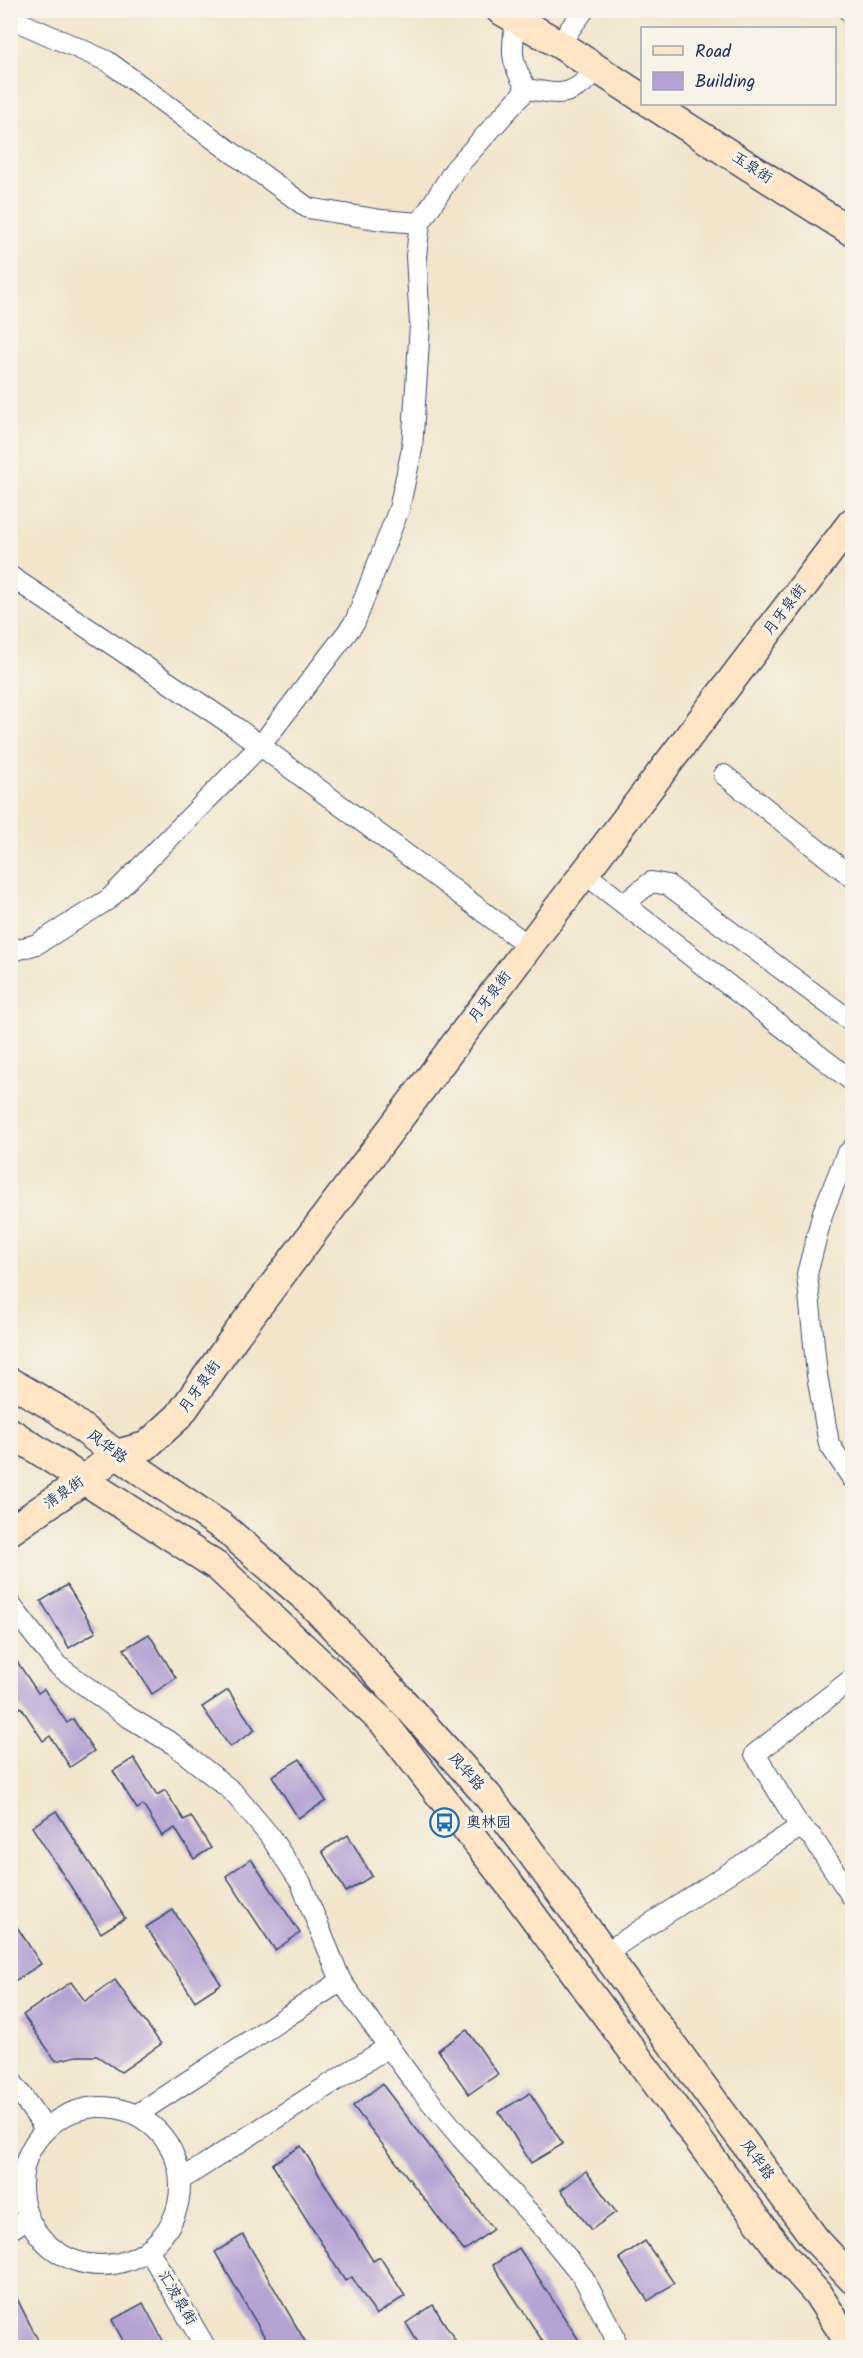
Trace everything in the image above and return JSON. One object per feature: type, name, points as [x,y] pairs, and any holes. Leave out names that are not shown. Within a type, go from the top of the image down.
[{"type":"street","points":[[559,44],[584,10]]},
{"type":"street","points":[[848,10],[852,14]]},
{"type":"street","points":[[508,15],[559,44],[641,97]]},
{"type":"street","points":[[508,15],[515,69],[527,89],[558,95],[577,88],[599,70]]},
{"type":"street","points":[[10,18],[107,62],[308,208],[381,220],[420,223]]},
{"type":"street","points":[[10,952],[37,944],[109,899],[261,746],[355,622],[399,509],[412,449],[420,325],[416,256],[420,223],[455,169],[527,89]]},
{"type":"street","name":"玉泉街","points":[[653,105],[852,232]]},
{"type":"street","name":"月牙泉街","points":[[116,1454],[146,1446],[179,1416],[236,1335],[852,522]]},
{"type":"street","points":[[10,576],[261,746],[529,946]]},
{"type":"street","points":[[724,775],[852,877]]},
{"type":"street","points":[[584,873],[852,1081]]},
{"type":"street","points":[[624,904],[651,882],[668,885],[851,1021],[852,1019]]},
{"type":"street","points":[[852,1149],[846,1155],[823,1212],[807,1274],[818,1375],[829,1444],[852,1478]]},
{"type":"street","name":"风华路","points":[[10,1382],[57,1409],[116,1454],[223,1527],[309,1601],[487,1795],[815,2239],[849,2276]]},
{"type":"street","points":[[10,1432],[86,1479],[218,1567],[384,1723],[510,1885],[784,2256],[818,2293],[852,2347]]},
{"type":"street","name":"清泉街","points":[[10,1531],[86,1479],[116,1454]]},
{"type":"street","points":[[284,1630],[289,1608],[309,1601]]},
{"type":"street","points":[[10,1604],[57,1665],[125,1715],[173,1744],[232,1791],[269,1835],[301,1883],[341,1981],[388,2047],[461,2138],[545,2230],[583,2277],[613,2333],[618,2348]]},
{"type":"street","points":[[852,1679],[755,1754],[800,1827],[812,1837],[852,1897]]},
{"type":"street","points":[[605,1953],[800,1827]]},
{"type":"street","points":[[136,2115],[341,1981]]},
{"type":"street","points":[[182,2179],[388,2047]]},
{"type":"street","points":[[10,2079],[45,2128]]},
{"type":"street","points":[[112,2107],[136,2115],[158,2131],[172,2152],[182,2179],[174,2215],[163,2234],[148,2249],[130,2259],[109,2265],[89,2264],[65,2257],[46,2244],[28,2218],[21,2193],[28,2152],[45,2128],[62,2116],[83,2108],[112,2107]]},
{"type":"street","points":[[10,2230],[28,2218]]},
{"type":"street","name":"汇波泉街","points":[[148,2249],[206,2348]]},
{"type":"street","points":[[818,2293],[849,2276]]},
{"type":"building","points":[[67,1585],[96,1632],[69,1648],[41,1601]]},
{"type":"building","points":[[149,1634],[176,1678],[152,1694],[124,1649]]},
{"type":"building","points":[[10,1651],[38,1693],[44,1689],[67,1723],[73,1719],[94,1751],[70,1767],[50,1736],[43,1741],[21,1707],[10,1714]]},
{"type":"building","points":[[228,1690],[255,1730],[230,1747],[202,1707]]},
{"type":"building","points":[[134,1758],[157,1795],[165,1790],[184,1820],[191,1816],[211,1848],[194,1859],[175,1828],[162,1836],[143,1805],[137,1809],[113,1771]]},
{"type":"building","points":[[300,1759],[326,1801],[298,1818],[272,1776]]},
{"type":"building","points":[[56,1811],[125,1918],[101,1933],[32,1827]]},
{"type":"building","points":[[348,1835],[372,1876],[346,1892],[322,1851]]},
{"type":"building","points":[[251,1859],[300,1933],[275,1950],[226,1876]]},
{"type":"building","points":[[173,1910],[221,1984],[195,2001],[146,1927]]},
{"type":"building","points":[[10,1916],[41,1964],[10,1984]]},
{"type":"building","points":[[115,1980],[161,2044],[121,2072],[97,2056],[77,2056],[56,2061],[23,2015],[71,1982],[85,2001]]},
{"type":"building","points":[[467,2030],[498,2074],[469,2094],[438,2050]]},
{"type":"building","points":[[382,2084],[493,2229],[464,2251],[353,2106]]},
{"type":"building","points":[[530,2093],[563,2144],[531,2163],[499,2112]]},
{"type":"building","points":[[301,2146],[373,2261],[380,2257],[405,2296],[376,2315],[352,2277],[345,2281],[272,2164]]},
{"type":"building","points":[[586,2171],[616,2212],[591,2230],[561,2190]]},
{"type":"building","points":[[243,2235],[309,2348],[271,2348],[215,2252]]},
{"type":"building","points":[[645,2241],[674,2283],[648,2301],[619,2258]]},
{"type":"building","points":[[519,2248],[584,2348],[547,2348],[493,2265]]},
{"type":"building","points":[[10,2285],[42,2348],[10,2348]]},
{"type":"building","points":[[143,2303],[167,2348],[127,2348],[112,2320]]},
{"type":"building","points":[[433,2305],[460,2348],[421,2348],[406,2323]]},
{"type":"place","name":"奥林园","points":[[445,1823]]}]
